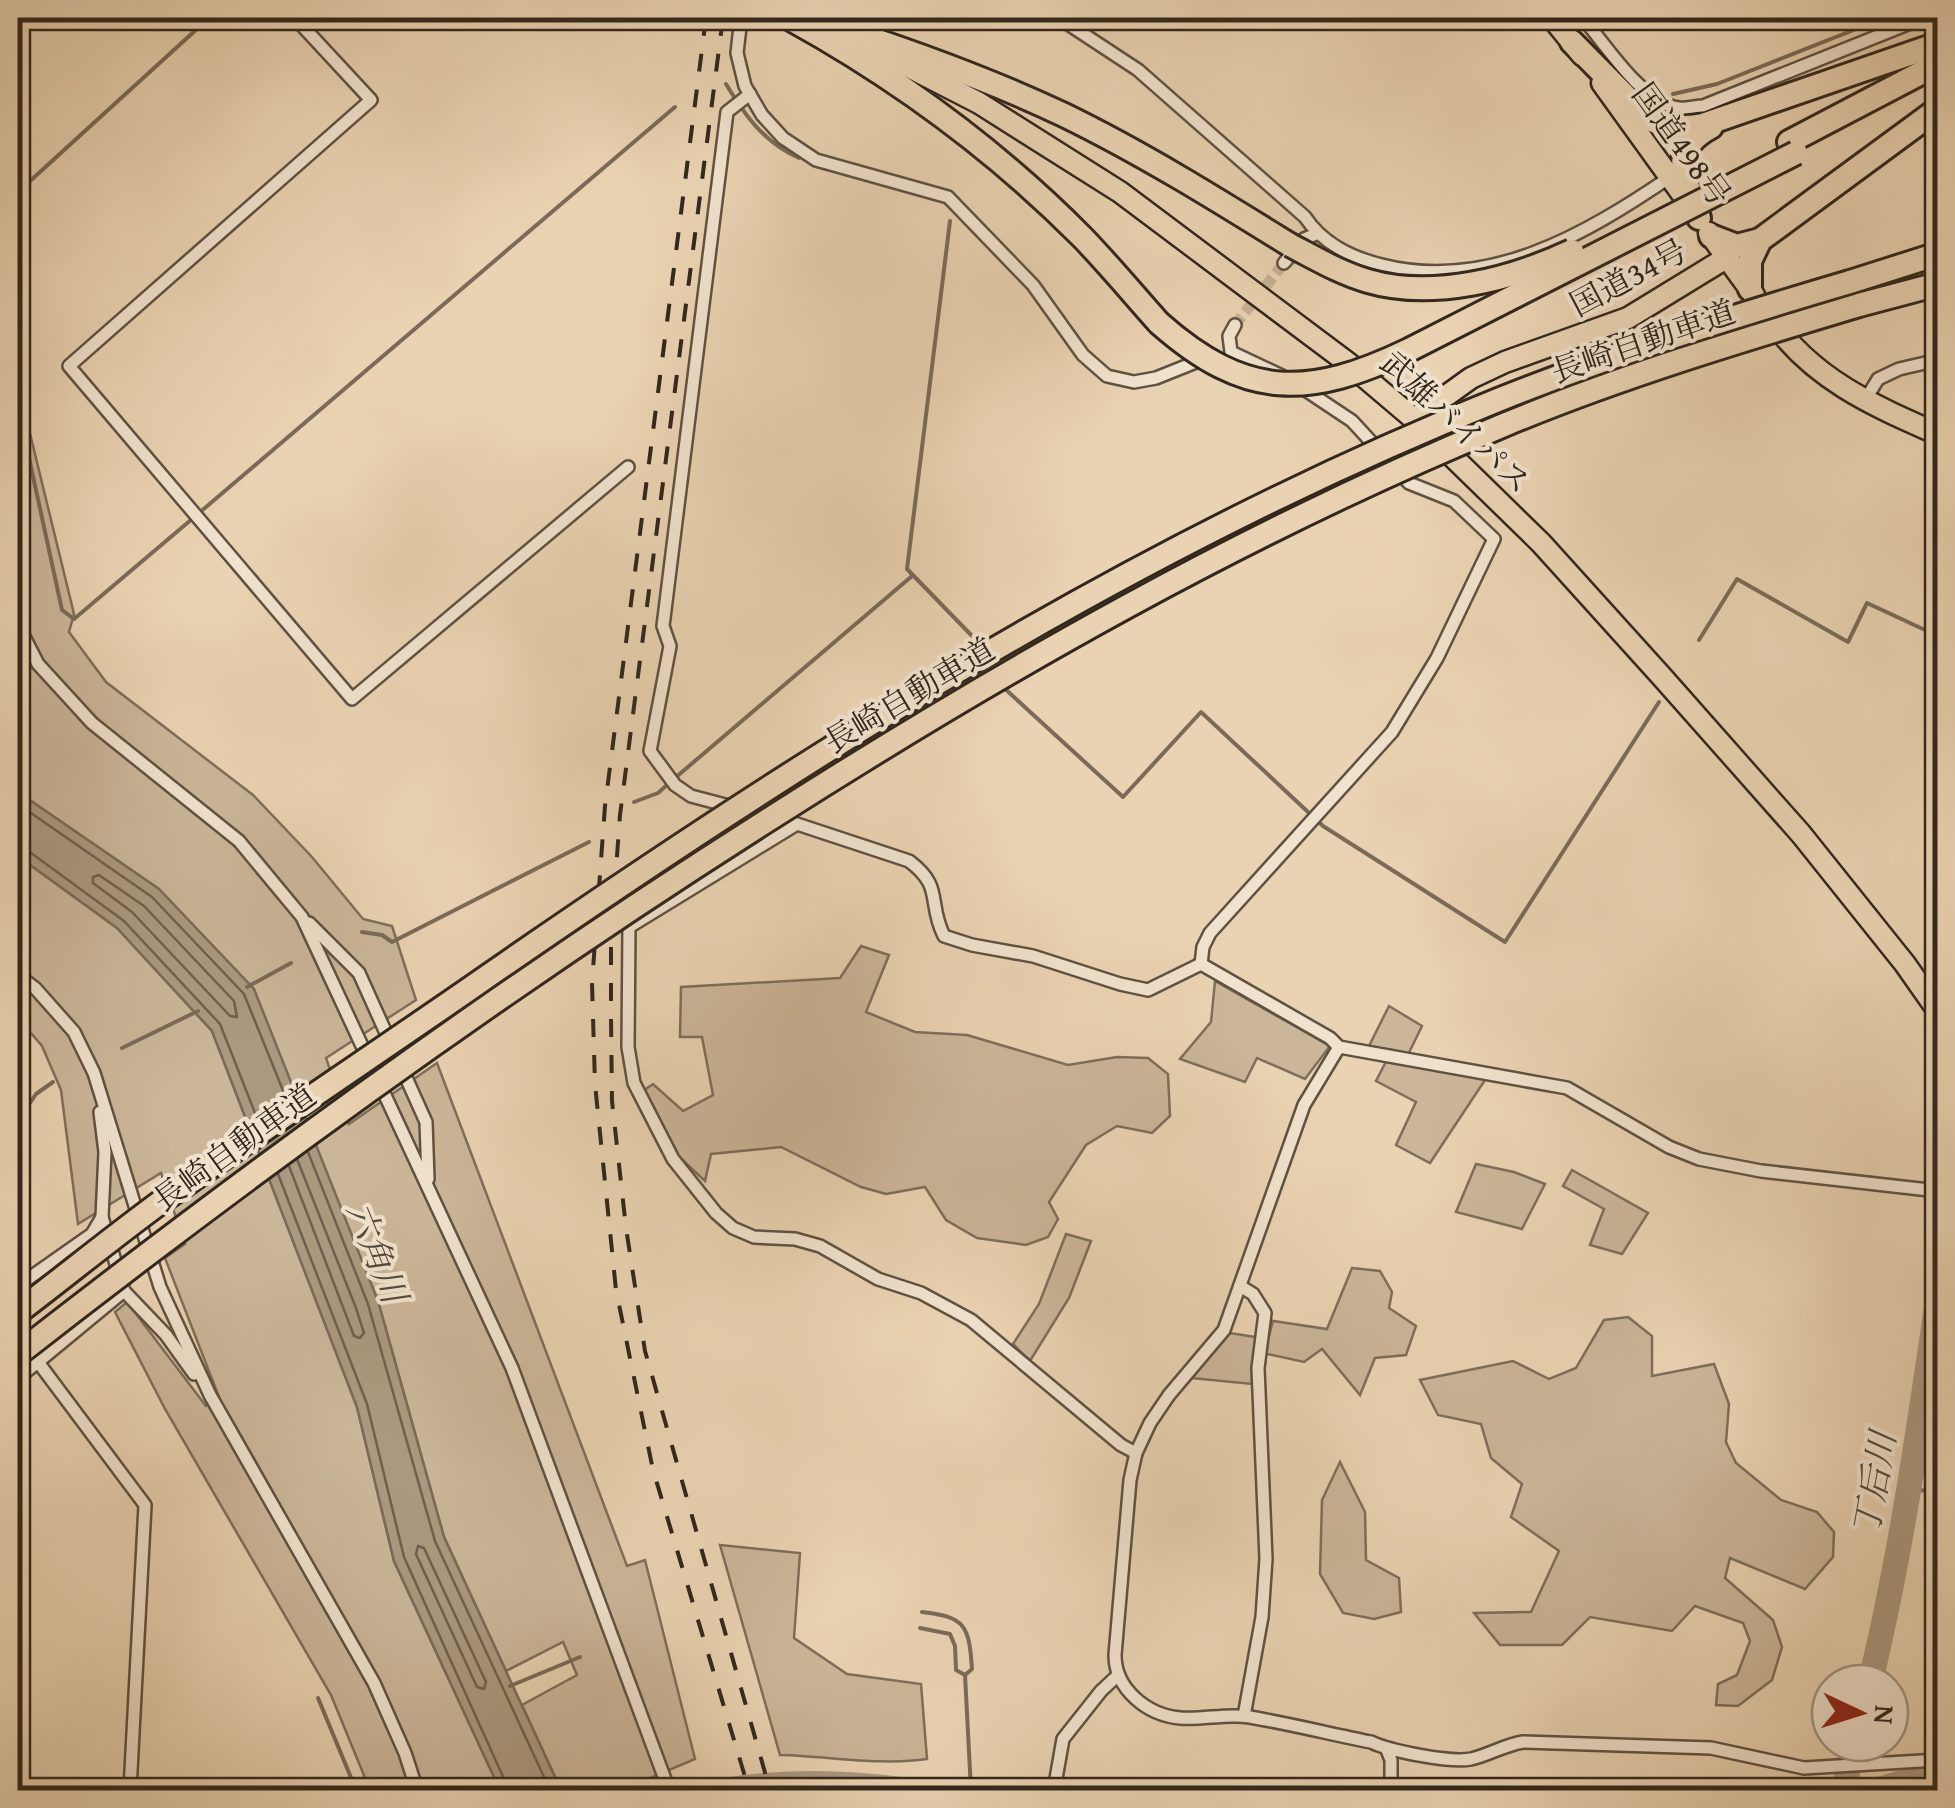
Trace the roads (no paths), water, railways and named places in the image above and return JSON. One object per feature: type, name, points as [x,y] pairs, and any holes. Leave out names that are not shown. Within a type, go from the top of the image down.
[{"type":"highway","points":[[790,18],[889,44],[1062,114],[1169,170],[1287,254],[1395,286],[1452,287],[1538,267],[1938,81]]},
{"type":"highway","points":[[818,25],[987,151],[1084,238],[1159,323],[1187,348],[1239,375],[1293,384],[1344,378],[1410,350],[1792,148],[1938,64]]},
{"type":"highway","name":"武雄バイパス","points":[[818,25],[980,103],[1120,192],[1348,362],[1414,419],[1540,543],[1664,678],[1801,834],[1905,964],[1938,1012]]},
{"type":"highway","points":[[1565,26],[1646,116],[1660,125],[1690,128],[1938,44]]},
{"type":"highway","name":"国道498号","points":[[1565,26],[1726,258]]},
{"type":"highway","points":[[1736,114],[1695,136],[1684,150],[1683,172],[1705,227],[1737,246],[1760,240],[1938,108]]},
{"type":"highway","points":[[1750,289],[1750,261],[1760,240]]},
{"type":"highway","name":"長崎自動車道","points":[[18,1312],[166,1199],[630,878],[838,745],[1148,563],[1278,498],[1496,401],[1609,358],[1938,256]]},
{"type":"highway","name":"国道34号","points":[[1414,419],[1471,378],[1628,318],[1726,258],[1789,345],[1815,370],[1864,402],[1938,434]]},
{"type":"highway","name":"長崎自動車道","points":[[28,1358],[184,1224],[440,1037],[642,900],[854,765],[1157,588],[1440,452],[1618,380],[1938,284]]},
{"type":"street","points":[[295,18],[371,100],[69,366],[352,699],[628,467]]},
{"type":"street","points":[[741,18],[737,53],[750,94],[783,138],[816,160],[948,196],[1033,285],[1082,355],[1107,376],[1134,382],[1156,378],[1229,349],[1288,378],[1352,421],[1409,482],[1454,501],[1494,539],[1437,658],[1392,732],[1210,933],[1200,964]]},
{"type":"street","points":[[1059,18],[1138,70],[1306,218],[1316,234],[1364,261],[1431,272],[1474,270],[1524,257],[1584,232],[1670,176]]},
{"type":"street","points":[[1583,18],[1642,88],[1660,102],[1680,108],[1703,106],[1923,18]]},
{"type":"street","points":[[750,94],[727,112],[663,626],[670,646],[650,751],[676,786],[691,796],[797,824],[908,861],[924,872],[933,887],[936,920],[944,936],[1033,956],[1148,990],[1200,964]]},
{"type":"street","points":[[1287,254],[1316,234]]},
{"type":"street","points":[[1229,349],[1229,336],[1235,325]]},
{"type":"street","points":[[1864,402],[1878,379],[1938,360]]},
{"type":"street","points":[[18,626],[38,664],[92,723],[239,841],[302,917],[360,973],[426,1122],[428,1186]]},
{"type":"street","points":[[797,824],[630,928],[628,1047],[634,1083],[673,1159],[732,1228],[754,1236],[795,1239],[820,1246],[878,1279],[947,1305],[971,1320],[1120,1446],[1136,1453]]},
{"type":"street","points":[[302,917],[512,1368],[668,1788]]},
{"type":"street","points":[[1200,964],[1330,1038],[1339,1047],[1567,1088],[1669,1148],[1699,1160],[1937,1192]]},
{"type":"street","points":[[18,975],[35,988],[74,1032],[94,1073],[160,1287],[210,1395],[374,1683],[418,1790]]},
{"type":"street","points":[[1339,1047],[1304,1105],[1224,1330],[1169,1396],[1136,1453],[1130,1480],[1115,1654],[1118,1676],[1135,1698],[1160,1713],[1178,1718],[1244,1716],[1371,1742],[1387,1750],[1459,1760],[1523,1742],[1711,1748],[1804,1768],[1938,1760]]},
{"type":"street","points":[[94,1073],[105,1152],[102,1217],[124,1291],[166,1336],[210,1395]]},
{"type":"street","points":[[18,1286],[92,1234],[102,1217]]},
{"type":"street","points":[[1240,1286],[1253,1294],[1265,1313],[1258,1368],[1266,1558],[1262,1617],[1244,1716]]},
{"type":"street","points":[[18,1378],[28,1358],[124,1291]]},
{"type":"street","points":[[28,1358],[145,1505],[130,1790]]},
{"type":"street","points":[[1054,1788],[1062,1740],[1118,1676]]},
{"type":"street","points":[[1387,1750],[1391,1790]]},
{"type":"water","points":[[18,792],[159,889],[254,989],[378,1301],[444,1537],[561,1790],[500,1790],[394,1561],[357,1407],[212,1031],[117,928],[18,856]]},
{"type":"waterway","points":[[18,192],[209,18]]},
{"type":"waterway","points":[[1673,94],[1717,84],[1884,18]]},
{"type":"waterway","points":[[726,84],[757,127],[799,158]]},
{"type":"waterway","points":[[199,513],[675,107]]},
{"type":"waterway","points":[[950,221],[907,569],[981,649]]},
{"type":"waterway","points":[[18,358],[18,367]]},
{"type":"waterway","points":[[18,407],[62,610],[74,619],[192,519]]},
{"type":"waterway","points":[[675,778],[912,576]]},
{"type":"waterway","points":[[1699,640],[1737,579],[1848,642],[1867,603],[1938,636]]},
{"type":"waterway","points":[[1003,687],[1123,797],[1201,712],[1323,826],[1505,942],[1659,702]]},
{"type":"waterway","points":[[634,802],[658,793],[668,784]]},
{"type":"waterway","points":[[362,932],[382,935],[392,942],[589,842]]},
{"type":"waterway","points":[[247,987],[291,963]]},
{"type":"waterway","points":[[122,1048],[198,1011]]},
{"type":"waterway","points":[[18,1121],[36,1094],[53,1082]]},
{"type":"waterway","name":"丁后川","points":[[1875,1663],[1900,1539],[1938,1297]]},
{"type":"waterway","points":[[1911,1490],[1938,1491]]},
{"type":"waterway","points":[[922,1612],[956,1621],[969,1643],[972,1669],[965,1675],[971,1790]]},
{"type":"waterway","points":[[920,1628],[950,1634],[956,1670],[965,1675]]},
{"type":"waterway","points":[[510,1686],[580,1657]]},
{"type":"waterway","points":[[318,1698],[352,1780],[351,1790]]},
{"type":"waterway","name":"丁后川","points":[[1843,1790],[1850,1763]]},
{"type":"waterway","points":[[1877,1790],[1917,1778],[1938,1778]]},
{"type":"waterway","points":[[725,1790],[814,1783],[904,1790]]},
{"type":"tunnel","points":[[1235,325],[1284,263]]},
{"type":"railway","points":[[706,18],[605,806],[592,983],[595,1084],[616,1290],[653,1470],[749,1790]]},
{"type":"railway","points":[[723,18],[620,815],[611,938],[612,1101],[645,1351],[770,1790]]},
{"type":"water label","name":"六角川","points":[[377,1252]]}]
